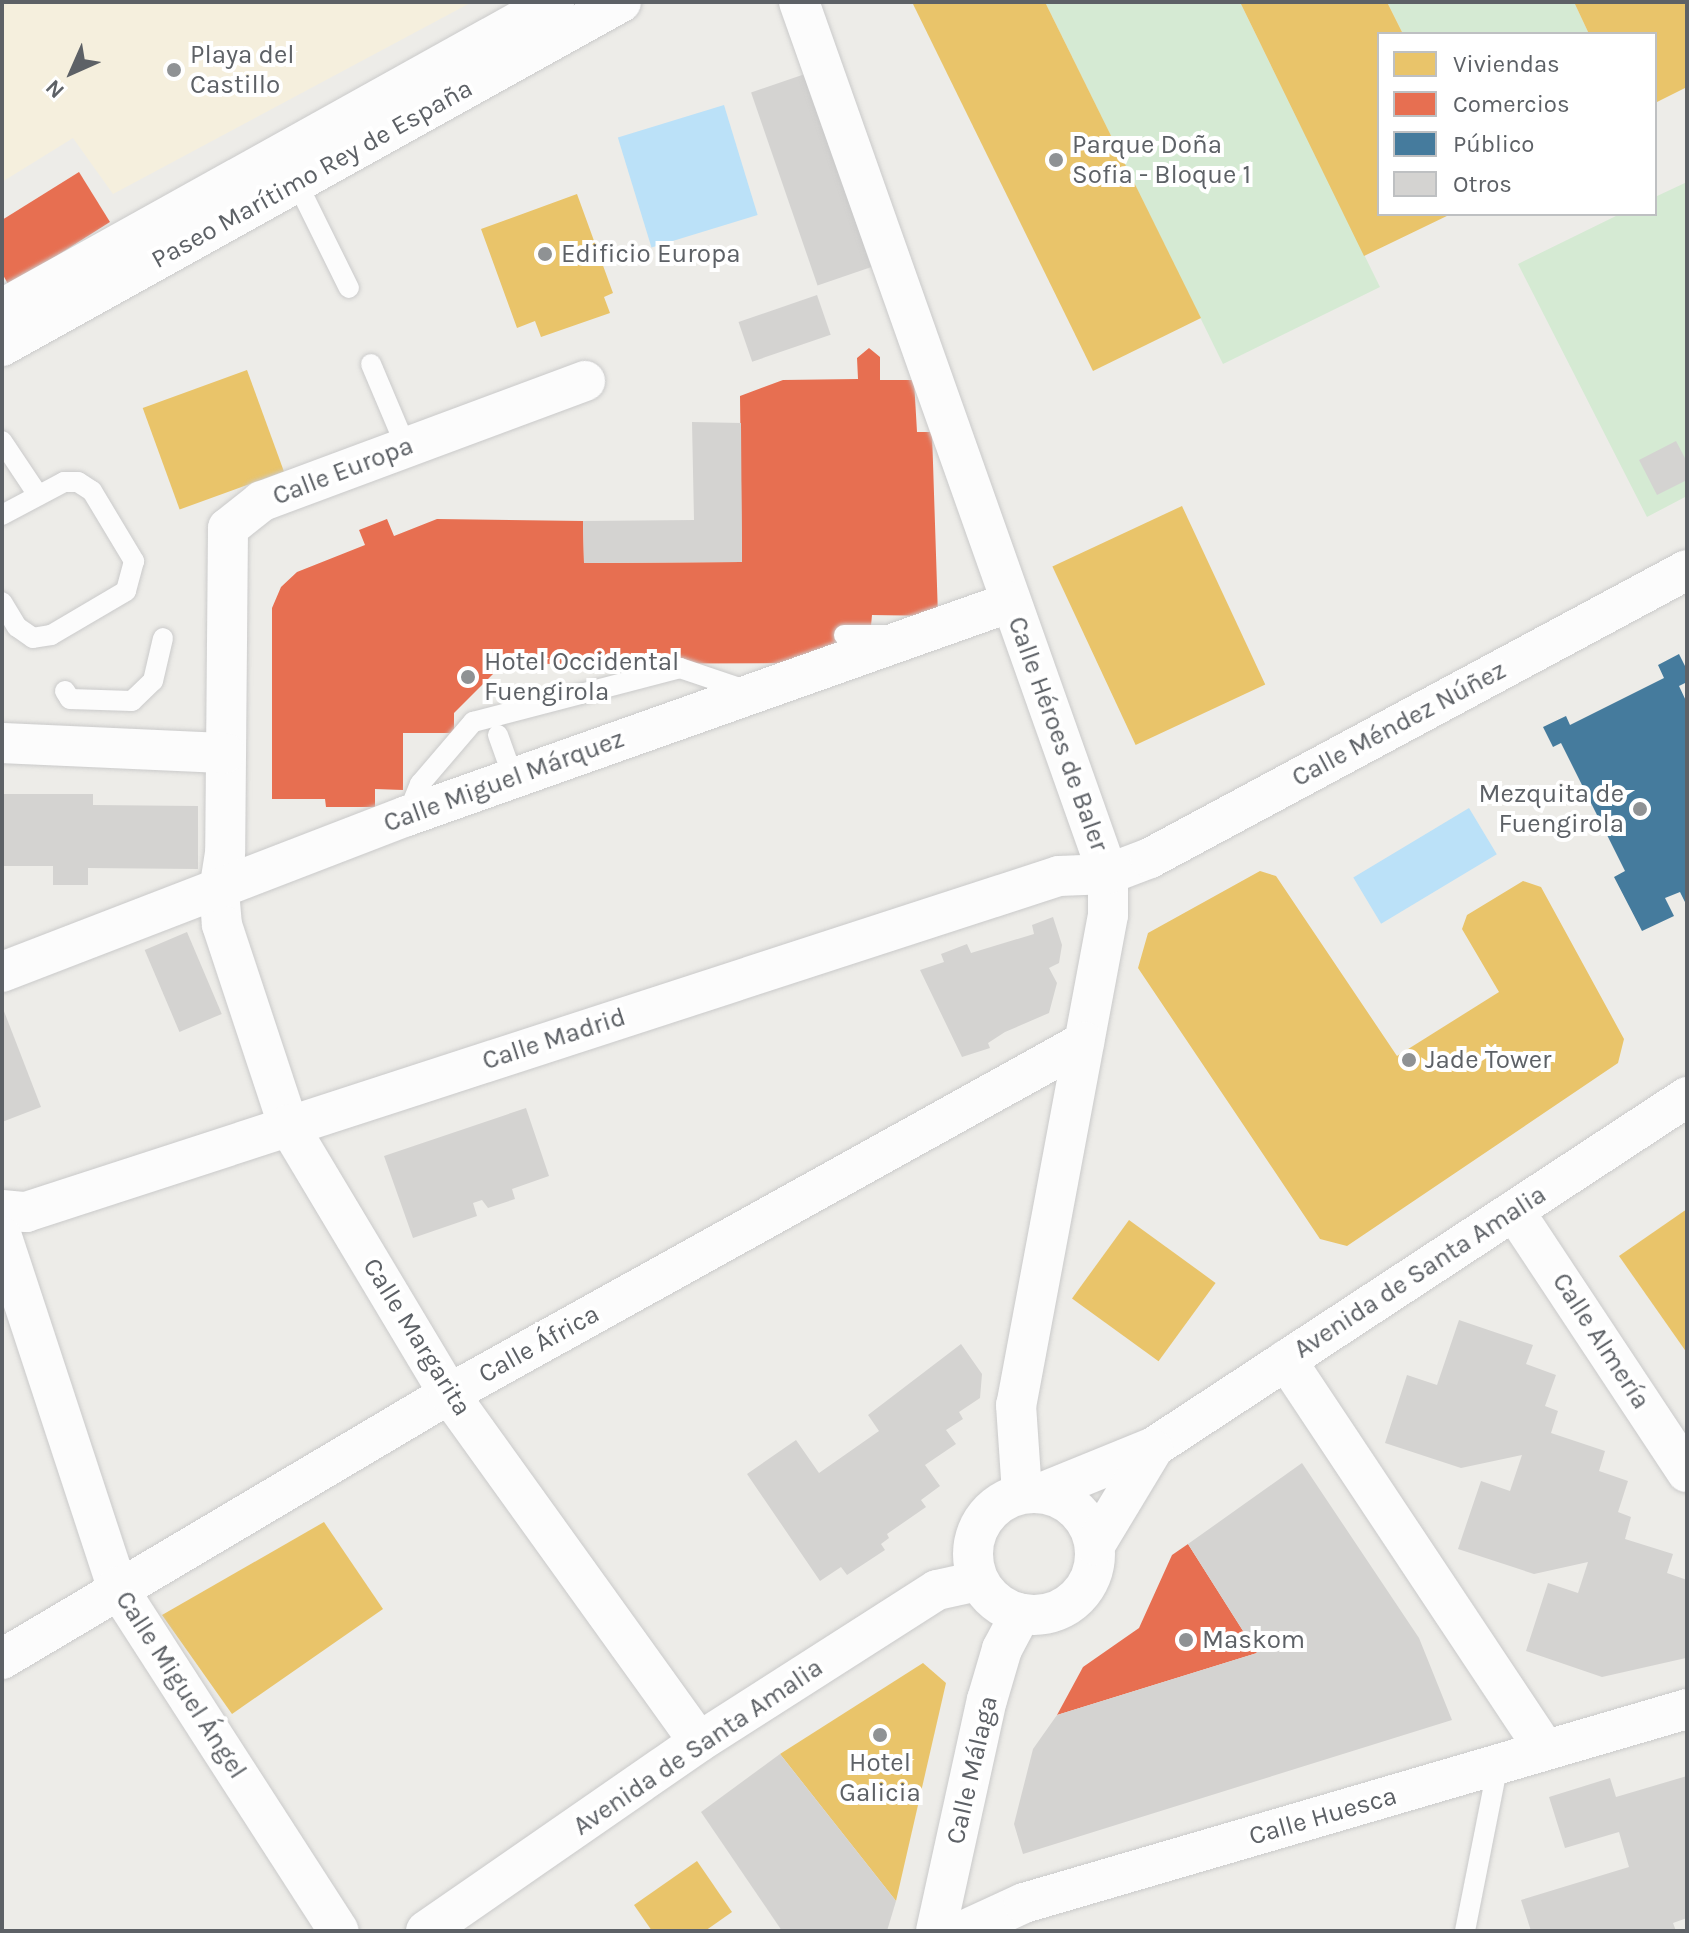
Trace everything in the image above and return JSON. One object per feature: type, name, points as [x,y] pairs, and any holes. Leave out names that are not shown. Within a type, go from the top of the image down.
[{"type":"street","points":[[2,309],[554,2]]},
{"type":"street","name":"Paseo Marítimo Rey de España","points":[[2,346],[621,2]]},
{"type":"street","name":"Calle Héroes de Baler","points":[[799,2],[1108,874],[1108,915],[1016,1405],[1032,1493]]},
{"type":"street","name":"Calle Europa","points":[[219,891],[225,853],[228,528],[262,501],[585,381]]},
{"type":"street","name":"Calle Méndez Núñez","points":[[1108,874],[1164,851],[1687,570]]},
{"type":"street","name":"Calle Miguel Márquez","points":[[2,972],[513,777],[1011,602]]},
{"type":"street","points":[[2,743],[225,753]]},
{"type":"street","name":"Calle Madrid","points":[[2,1210],[26,1212],[1059,876],[1108,874]]},
{"type":"street","name":"Calle Margarita","points":[[219,891],[222,925],[288,1125],[449,1394],[699,1742]]},
{"type":"street","name":"Calle África","points":[[2,1659],[117,1587],[449,1394],[1084,1042]]},
{"type":"street","name":"Avenida de Santa Amalia","points":[[1032,1493],[1154,1447],[1687,1097]]},
{"type":"street","name":"Calle Almería","points":[[1514,1211],[1687,1472]]},
{"type":"street","name":"Calle Miguel Ángel","points":[[2,1237],[117,1587],[339,1931]]},
{"type":"street","points":[[1286,1360],[1544,1749]]},
{"type":"street","name":"Avenida de Santa Amalia","points":[[1095,1545],[1154,1447]]},
{"type":"street","points":[[1032,1493],[1077,1510],[1095,1545],[1092,1574],[1076,1600],[1041,1615],[1021,1614],[1004,1608],[978,1581],[973,1544],[979,1526],[997,1505],[1032,1493]]},
{"type":"street","name":"Avenida de Santa Amalia","points":[[426,1931],[699,1742],[937,1590],[978,1581]]},
{"type":"street","name":"Calle Málaga","points":[[936,1931],[987,1700],[1002,1649],[1021,1614]]},
{"type":"street","name":"Calle Huesca","points":[[963,1931],[1024,1903],[1687,1709]]},
{"type":"lane","points":[[297,183],[349,288]]},
{"type":"lane","points":[[371,364],[406,447]]},
{"type":"lane","points":[[2,441],[38,495]]},
{"type":"lane","points":[[2,602],[17,627],[33,638],[42,637],[126,591],[134,578],[134,561],[92,491],[78,482],[64,482],[4,509]]},
{"type":"lane","points":[[844,635],[908,637]]},
{"type":"lane","points":[[65,691],[70,699],[132,701],[153,681],[163,638]]},
{"type":"lane","points":[[407,816],[420,784],[473,722],[680,668],[752,692]]},
{"type":"lane","points":[[498,735],[513,777]]},
{"type":"lane","points":[[1465,1931],[1498,1765]]},
{"type":"green space","points":[[1045,2],[1240,2],[1380,287],[1223,364]]},
{"type":"green space","points":[[1387,2],[1574,2],[1588,32],[1402,32]]},
{"type":"green space","points":[[1687,182],[1687,496],[1647,517],[1518,264],[1616,216],[1657,216],[1657,196]]},
{"type":"sand","name":"Playa del Castillo","points":[[2,2],[472,2],[113,194],[73,138],[2,182]]},
{"type":"water","points":[[724,105],[758,215],[651,247],[618,137]]},
{"type":"water","points":[[1469,808],[1497,854],[1381,924],[1353,878]]},
{"type":"building: Viviendas","name":"Parque Doña Sofia - Bloque 1","points":[[912,2],[1045,2],[1201,318],[1093,371]]},
{"type":"building: Viviendas","points":[[1240,2],[1387,2],[1402,32],[1377,32],[1377,216],[1447,216],[1364,256]]},
{"type":"building: Viviendas","points":[[1574,2],[1687,2],[1687,87],[1657,102],[1657,32],[1588,32]]},
{"type":"building: Viviendas","name":"Edificio Europa","points":[[577,194],[613,293],[604,297],[610,313],[541,337],[535,321],[517,328],[481,229]]},
{"type":"building: Viviendas","points":[[247,370],[284,471],[180,509],[143,408]]},
{"type":"building: Viviendas","points":[[1182,506],[1265,685],[1136,745],[1052,566]]},
{"type":"building: Viviendas","name":"Jade Tower","points":[[1260,871],[1276,876],[1397,1056],[1499,992],[1462,929],[1467,915],[1523,881],[1541,887],[1624,1039],[1618,1063],[1347,1246],[1320,1239],[1138,968],[1148,933]]},
{"type":"building: Viviendas","points":[[1687,1209],[1687,1353],[1619,1256]]},
{"type":"building: Viviendas","points":[[1129,1220],[1216,1283],[1159,1361],[1072,1298]]},
{"type":"building: Viviendas","points":[[324,1522],[383,1609],[232,1714],[162,1615]]},
{"type":"building: Viviendas","points":[[923,1663],[946,1683],[896,1901],[780,1754]]},
{"type":"building: Viviendas","points":[[697,1861],[732,1912],[705,1931],[652,1931],[634,1905]]},
{"type":"building: Comercios","points":[[79,172],[110,222],[9,286],[2,273],[2,220]]},
{"type":"building: Comercios","points":[[869,348],[880,357],[880,380],[914,380],[917,432],[932,432],[938,616],[872,615],[871,626],[843,648],[804,663],[503,664],[454,713],[454,733],[403,733],[403,790],[375,789],[375,807],[326,807],[325,799],[272,799],[272,608],[281,587],[297,572],[365,545],[359,530],[387,519],[394,536],[437,519],[583,521],[584,563],[742,562],[740,396],[783,380],[858,379],[857,358]]},
{"type":"building: Comercios","name":"Maskom","points":[[1188,1544],[1257,1653],[1057,1715],[1083,1667],[1139,1628],[1172,1555]]},
{"type":"building: Público","name":"Mezquita de Fuengirola","points":[[1679,654],[1687,670],[1687,682],[1679,686],[1687,703],[1687,906],[1680,892],[1665,898],[1674,916],[1642,931],[1614,877],[1625,871],[1561,743],[1553,747],[1543,727],[1566,716],[1570,725],[1664,678],[1658,665]]},
{"type":"building: Otros","points":[[805,74],[871,267],[818,285],[751,93]]},
{"type":"building: Otros","points":[[817,295],[831,335],[752,362],[739,322]]},
{"type":"building: Otros","points":[[692,422],[741,423],[742,562],[584,563],[583,521],[694,520]]},
{"type":"building: Otros","points":[[1676,441],[1687,462],[1687,480],[1657,495],[1639,460]]},
{"type":"building: Otros","points":[[2,794],[93,794],[93,805],[198,806],[198,869],[88,868],[88,885],[53,885],[53,866],[2,866]]},
{"type":"building: Otros","points":[[1053,917],[1062,945],[1059,963],[1049,968],[1057,983],[1049,1013],[1005,1032],[988,1043],[990,1048],[962,1057],[920,970],[944,962],[941,954],[967,944],[971,953],[1034,934],[1032,925]]},
{"type":"building: Otros","points":[[187,932],[222,1014],[179,1032],[145,950]]},
{"type":"building: Otros","points":[[2,1006],[41,1107],[2,1122]]},
{"type":"building: Otros","points":[[526,1108],[549,1176],[512,1189],[515,1199],[488,1208],[482,1200],[473,1203],[477,1216],[413,1238],[384,1156]]},
{"type":"building: Otros","points":[[1459,1320],[1533,1345],[1526,1364],[1556,1375],[1545,1406],[1558,1411],[1551,1433],[1605,1451],[1599,1471],[1628,1481],[1618,1512],[1631,1517],[1625,1539],[1673,1554],[1667,1573],[1687,1580],[1686,1658],[1602,1677],[1526,1651],[1548,1583],[1578,1593],[1588,1562],[1534,1574],[1458,1549],[1481,1481],[1510,1491],[1522,1455],[1461,1468],[1385,1443],[1407,1375],[1437,1385]]},
{"type":"building: Otros","points":[[961,1344],[982,1374],[980,1398],[959,1412],[963,1419],[946,1430],[956,1444],[925,1465],[940,1486],[921,1500],[926,1507],[887,1534],[889,1538],[881,1544],[885,1550],[847,1575],[841,1567],[820,1581],[747,1474],[796,1440],[819,1473],[879,1431],[868,1415]]},
{"type":"building: Otros","points":[[1302,1463],[1419,1638],[1452,1720],[1023,1854],[1014,1824],[1033,1749],[1057,1715],[1257,1653],[1188,1544]]},
{"type":"building: Otros","points":[[780,1754],[896,1901],[887,1931],[782,1931],[701,1812]]},
{"type":"building: Otros","points":[[1687,1776],[1687,1918],[1673,1923],[1676,1931],[1531,1931],[1521,1900],[1629,1867],[1619,1832],[1565,1848],[1549,1797],[1610,1778],[1616,1797]]},
{"type":"place","name":"Playa del Castillo","points":[[174,70]]},
{"type":"place","name":"Parque Doña Sofia - Bloque 1","points":[[1056,160]]},
{"type":"place","name":"Edificio Europa","points":[[545,254]]},
{"type":"place","name":"Hotel Occidental Fuengirola","points":[[468,677]]},
{"type":"place","name":"Mezquita de Fuengirola","points":[[1640,809]]},
{"type":"place","name":"Jade Tower","points":[[1409,1060]]},
{"type":"place","name":"Maskom","points":[[1186,1640]]},
{"type":"place","name":"Hotel Galicia","points":[[880,1735]]}]
